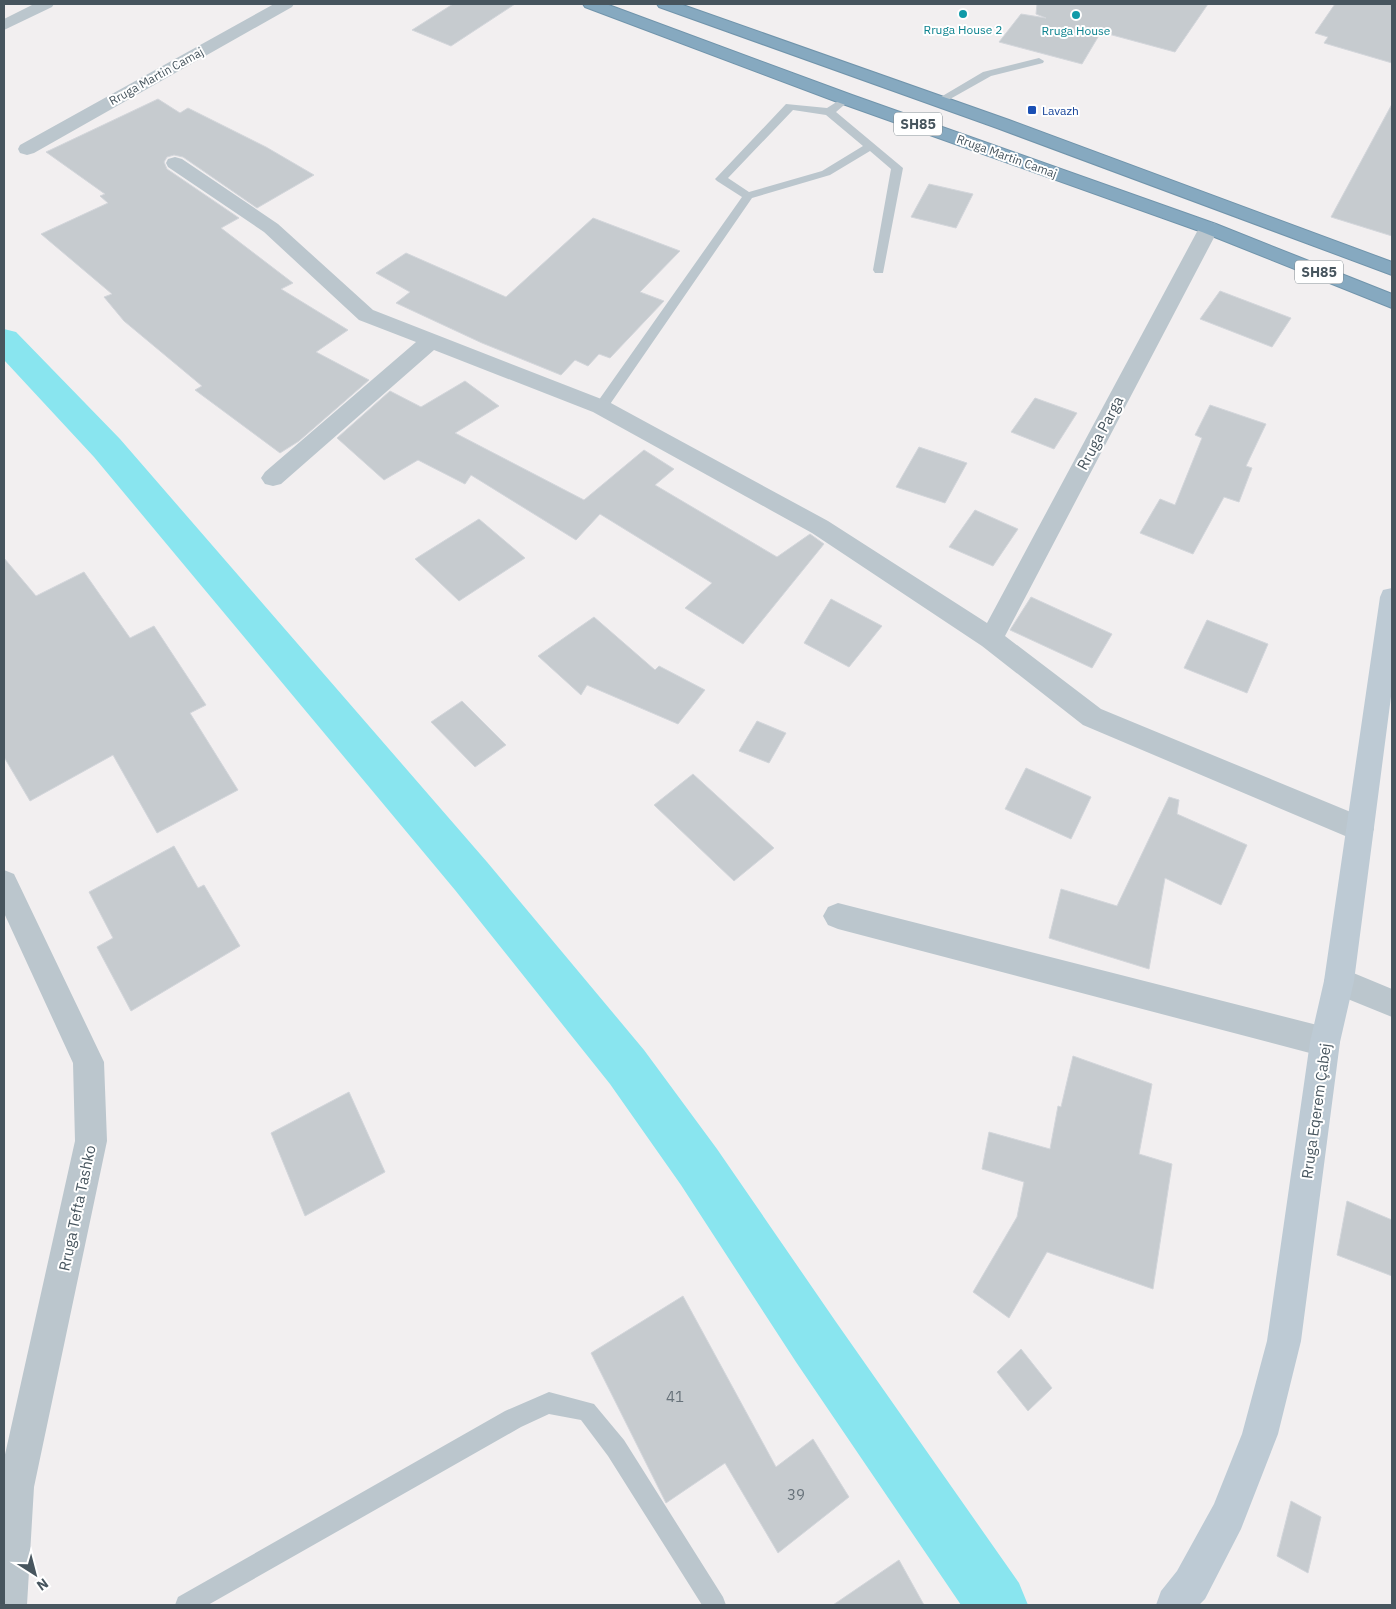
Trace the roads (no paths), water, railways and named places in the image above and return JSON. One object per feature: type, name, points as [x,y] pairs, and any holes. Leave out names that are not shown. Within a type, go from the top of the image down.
[{"type":"highway","name":"Rruga Martin Camaj","points":[[591,4],[1209,228],[1392,301]]},
{"type":"highway","name":"Rruga Martin Camaj","points":[[665,4],[939,101],[1392,269]]},
{"type":"main road","name":"Rruga Eqerem Çabej","points":[[1190,1599],[1228,1516],[1260,1434],[1284,1342],[1325,1042],[1339,980],[1392,597]]},
{"type":"street","points":[[4,25],[46,4]]},
{"type":"street","name":"Rruga Martin Camaj","points":[[27,149],[286,4]]},
{"type":"street","points":[[175,163],[271,228],[366,314],[601,408],[820,527],[991,638],[1092,718],[1360,829]]},
{"type":"street","name":"Rruga Parga","points":[[991,638],[1209,228]]},
{"type":"street","points":[[273,478],[431,341]]},
{"type":"street","name":"Rruga Tefta Tashko","points":[[4,883],[88,1062],[92,1141],[10,1488],[8,1605]]},
{"type":"street","points":[[838,916],[1325,1042]]},
{"type":"street","points":[[1339,980],[1392,1003]]},
{"type":"lane","points":[[939,101],[987,74],[1039,60]]},
{"type":"lane","points":[[829,112],[846,98]]},
{"type":"lane","points":[[748,196],[721,179],[761,135],[790,106],[829,112],[898,168],[879,270]]},
{"type":"lane","points":[[601,408],[748,196],[826,173],[871,146]]},
{"type":"lane","points":[[186,1605],[513,1419],[549,1403],[587,1411],[616,1448],[715,1605]]},
{"type":"waterway","points":[[4,340],[107,448],[471,876],[627,1067],[699,1167],[816,1342],[997,1605]]},
{"type":"place","name":"Rruga House 2","points":[[963,14]]},
{"type":"place","name":"Rruga House","points":[[1076,15]]},
{"type":"place","name":"Lavazh","points":[[1032,110]]}]
